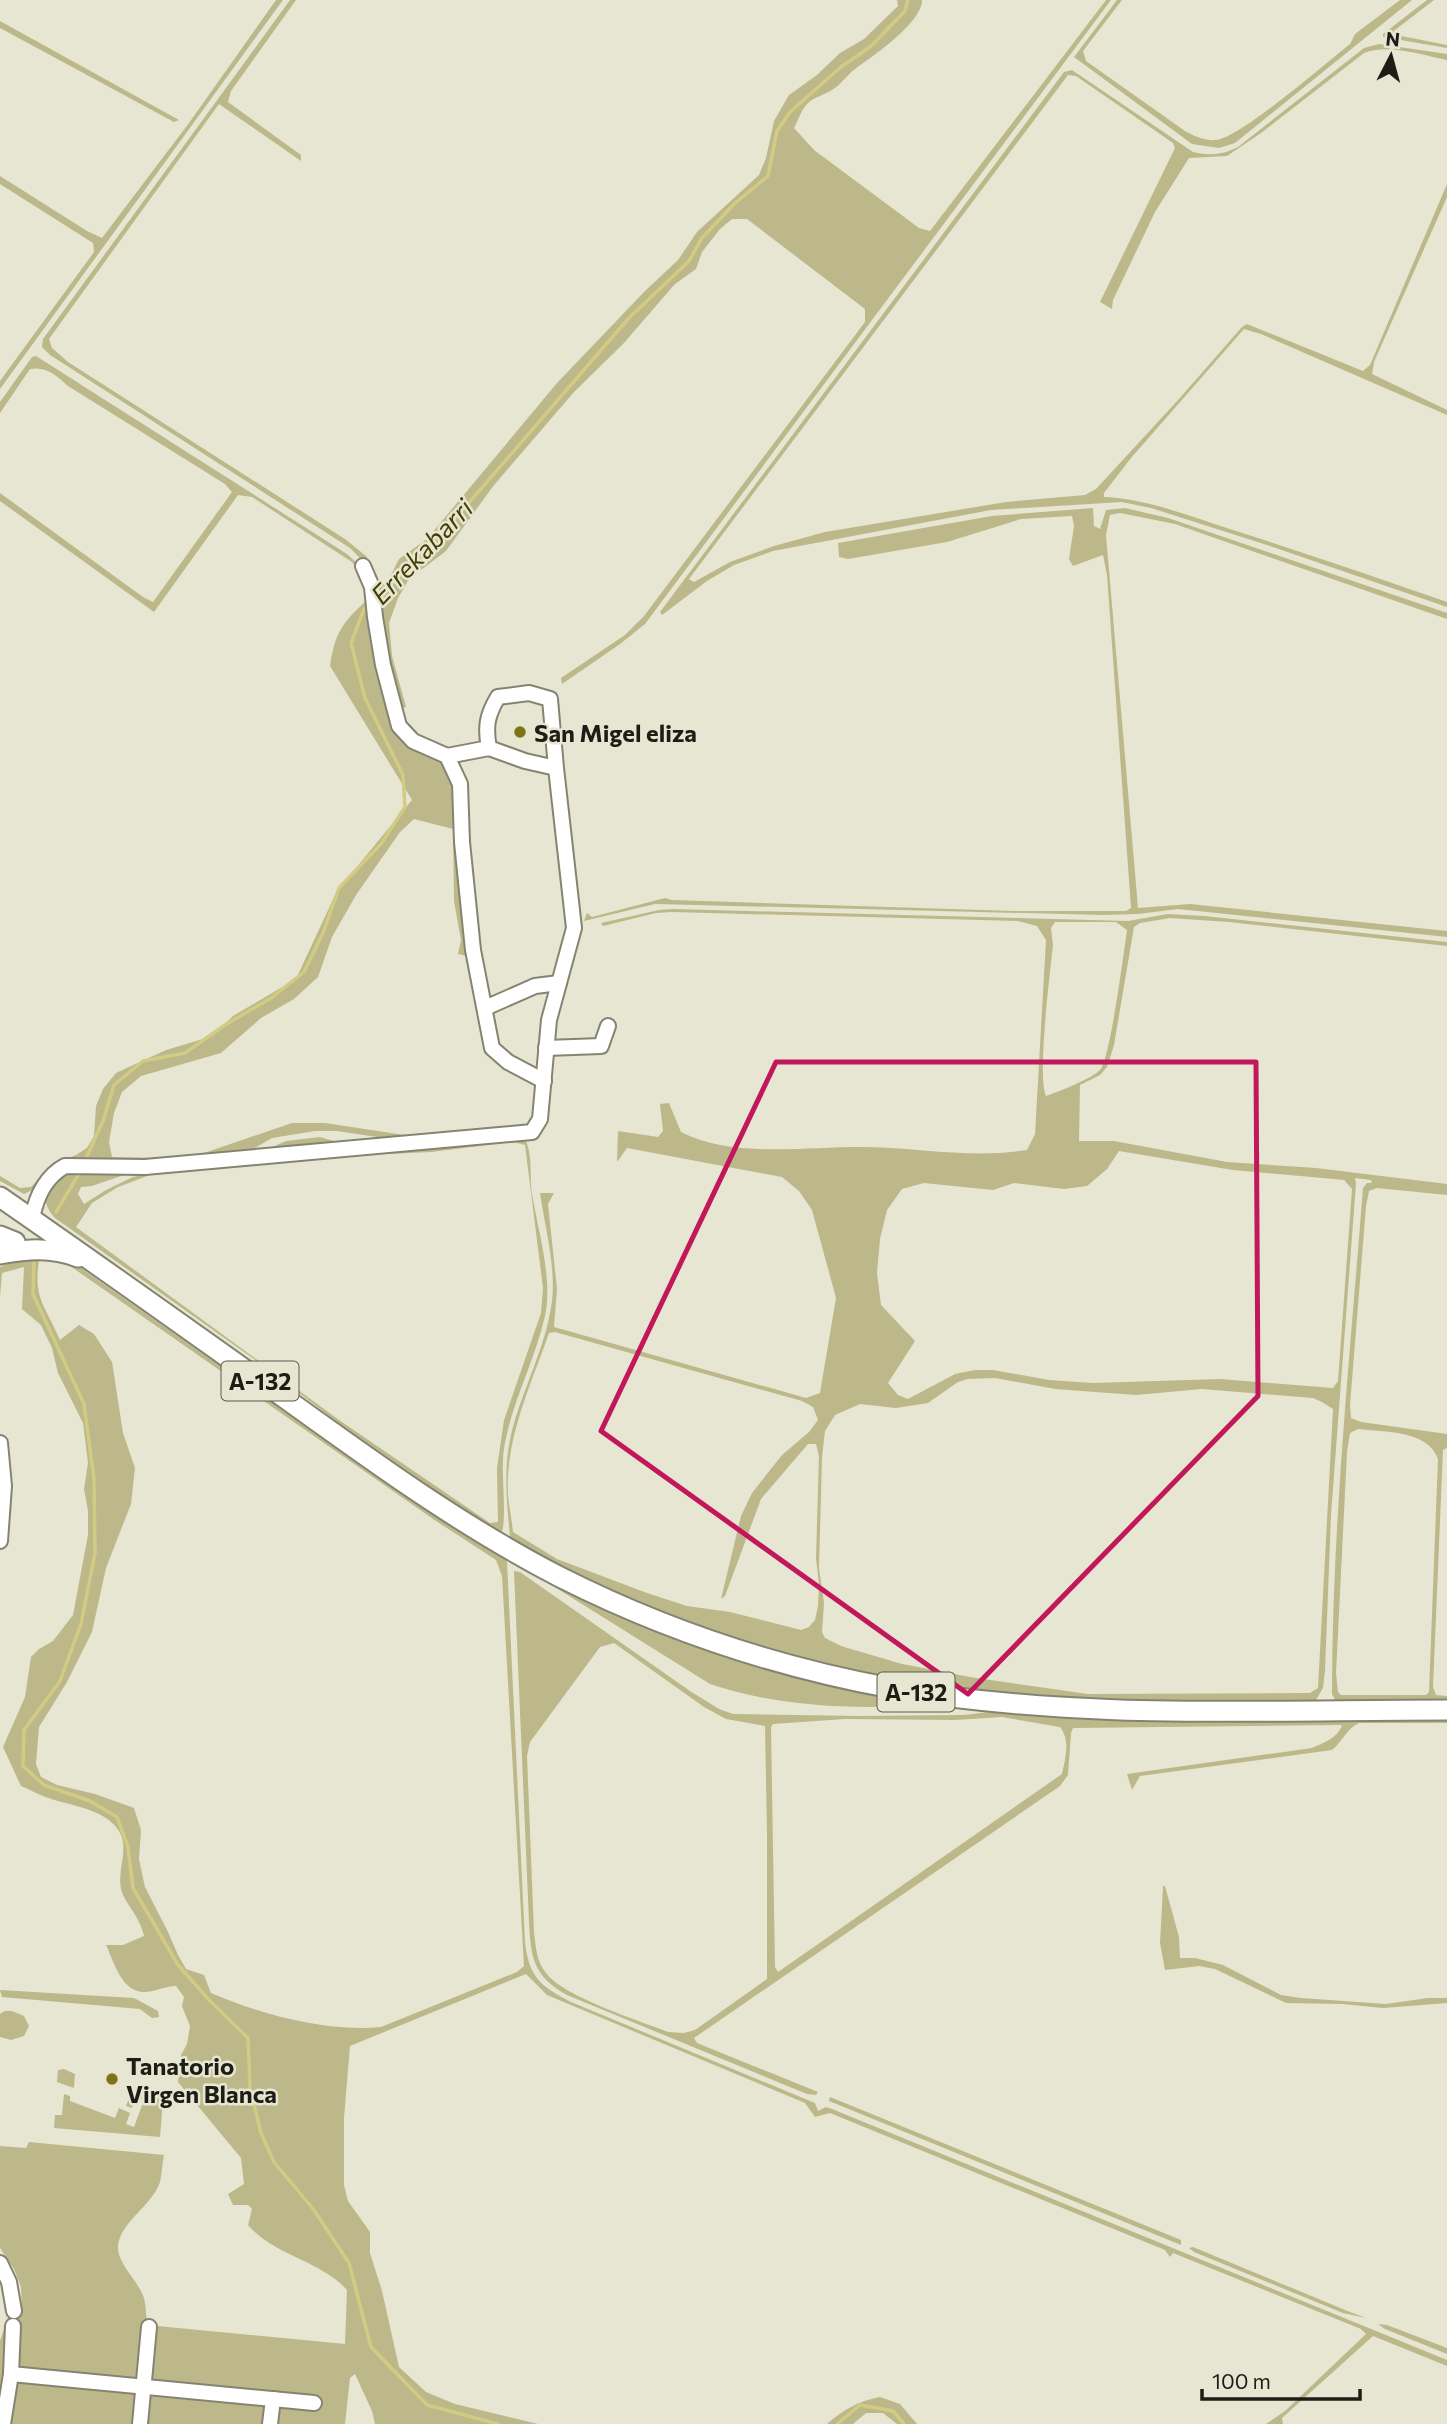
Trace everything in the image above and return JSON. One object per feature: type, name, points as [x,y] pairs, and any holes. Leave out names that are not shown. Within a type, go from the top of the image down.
[{"type":"main road","name":"A-132","points":[[0,1197],[364,1455],[470,1526],[559,1576],[612,1601],[748,1652],[887,1687],[1017,1705],[1154,1710],[1447,1710]]},
{"type":"main road","points":[[4,1247],[32,1219]]},
{"type":"main road","points":[[4,1247],[44,1249],[95,1263]]},
{"type":"street","points":[[363,566],[372,587],[374,617],[383,665],[399,726],[413,741],[446,756],[489,748],[525,761],[556,768]]},
{"type":"street","points":[[32,1219],[38,1194],[56,1171],[65,1166],[145,1167],[532,1132],[540,1119],[549,1020],[574,928],[550,699],[529,693],[498,697],[489,710],[485,727],[489,748]]},
{"type":"street","points":[[446,756],[460,784],[462,842],[473,950],[492,1048],[508,1062],[544,1081]]},
{"type":"street","points":[[485,1008],[535,986],[558,983]]},
{"type":"street","points":[[547,1048],[601,1046],[608,1026]]},
{"type":"street","points":[[0,1443],[4,1486],[0,1541]]},
{"type":"street","points":[[0,2263],[9,2282],[13,2319],[11,2374],[3,2424]]},
{"type":"street","points":[[140,2424],[149,2327]]},
{"type":"street","points":[[11,2374],[314,2403]]},
{"type":"street","points":[[270,2424],[273,2399]]},
{"type":"highlighted area","points":[[776,1062],[1256,1062],[1258,1396],[968,1694],[601,1431]]},
{"type":"shaded area","points":[[276,0],[283,0],[0,389],[0,381],[94,252],[93,243],[0,184],[0,176],[102,238],[189,123]]},
{"type":"shaded area","points":[[290,0],[296,0],[231,91],[228,102],[301,155],[301,161],[219,104],[49,339],[52,348],[68,362],[345,539],[366,556],[380,583],[386,585],[399,559],[427,539],[557,383],[678,260],[697,232],[759,175],[766,158],[774,121],[789,95],[817,75],[840,53],[864,39],[898,6],[897,0],[922,0],[920,9],[906,29],[852,71],[835,88],[807,104],[794,128],[814,150],[919,228],[930,231],[1106,0],[1111,0],[645,624],[562,684],[561,678],[625,635],[644,616],[865,322],[865,309],[747,219],[732,219],[720,229],[702,252],[696,269],[675,284],[623,344],[574,392],[494,485],[446,551],[409,579],[398,598],[389,623],[392,656],[406,707],[395,709],[365,563],[350,548],[50,355],[42,347],[43,339]]},
{"type":"shaded area","points":[[1117,0],[1122,0],[1083,51],[1086,61],[1185,131],[1200,138],[1216,140],[1228,136],[1263,114],[1350,44],[1355,34],[1400,0],[1412,0],[1235,143],[1219,148],[1192,144],[1074,57]]},
{"type":"shaded area","points":[[1427,0],[1434,0],[1395,30],[1396,35],[1447,45],[1447,48],[1383,37],[1383,34]]},
{"type":"shaded area","points":[[0,21],[179,120],[174,122],[0,28]]},
{"type":"shaded area","points":[[1379,44],[1447,54],[1447,60],[1384,49],[1364,53],[1227,156],[1189,158],[1155,212],[1113,300],[1112,309],[1100,302],[1175,148],[1173,143],[1076,76],[1068,75],[689,579],[694,582],[730,562],[825,532],[1006,502],[1085,495],[1096,489],[1247,324],[1363,371],[1370,365],[1447,184],[1447,197],[1374,362],[1372,374],[1447,410],[1447,415],[1244,329],[1131,458],[1104,493],[1104,497],[1137,501],[1186,514],[1447,602],[1447,607],[1267,545],[1151,508],[1122,502],[991,510],[773,551],[734,565],[707,581],[662,615],[660,612],[1064,72],[1072,70],[1193,152],[1216,154],[1238,147],[1364,48]]},
{"type":"shaded area","points":[[36,356],[347,554],[358,564],[368,581],[393,726],[425,748],[441,763],[458,799],[471,957],[458,954],[461,940],[454,901],[453,829],[414,819],[400,832],[356,895],[332,937],[318,977],[294,999],[261,1018],[221,1053],[141,1076],[122,1092],[114,1113],[109,1142],[112,1157],[161,1158],[204,1153],[292,1123],[325,1123],[411,1136],[397,1140],[337,1131],[315,1131],[272,1138],[248,1152],[187,1160],[93,1161],[24,1194],[0,1181],[0,1176],[20,1188],[31,1187],[53,1164],[87,1148],[94,1136],[96,1106],[103,1089],[116,1073],[166,1050],[213,1036],[233,1016],[296,979],[337,891],[412,800],[330,666],[334,645],[341,629],[366,601],[363,577],[352,562],[252,497],[238,495],[154,612],[0,501],[0,493],[153,602],[232,492],[225,484],[68,386],[47,370],[30,369],[0,413],[0,402],[32,357]]},
{"type":"shaded area","points":[[1093,508],[1094,526],[1100,529],[1106,510],[1125,508],[1168,518],[1447,613],[1447,619],[1175,524],[1120,513],[1110,515],[1106,535],[1138,908],[1190,904],[1447,931],[1447,937],[1178,909],[1104,915],[655,904],[584,921],[587,913],[592,917],[665,898],[1014,911],[1126,911],[1131,908],[1107,575],[1103,555],[1073,566],[1069,559],[1074,526],[1072,516],[1021,519],[947,542],[848,559],[839,557],[838,543],[992,516]]},
{"type":"shaded area","points":[[659,910],[1128,921],[1168,914],[1447,942],[1447,946],[1170,918],[1140,923],[1134,927],[1114,1045],[1107,1067],[1100,1075],[1080,1085],[1079,1141],[1114,1141],[1227,1162],[1316,1168],[1447,1184],[1447,1195],[1377,1188],[1369,1191],[1350,1405],[1351,1418],[1361,1422],[1447,1434],[1447,1448],[1443,1450],[1433,1687],[1436,1695],[1447,1696],[1447,1700],[1335,1700],[1332,1694],[1335,1567],[1343,1441],[1363,1188],[1367,1183],[1372,1183],[1371,1180],[1355,1178],[1331,1515],[1325,1671],[1323,1688],[1316,1700],[1177,1701],[1039,1697],[904,1680],[834,1666],[697,1625],[631,1600],[510,1537],[506,1486],[511,1435],[545,1335],[552,1301],[551,1261],[540,1193],[554,1193],[548,1204],[557,1289],[554,1327],[806,1398],[820,1393],[836,1298],[812,1210],[799,1191],[782,1177],[627,1148],[617,1162],[618,1131],[658,1137],[663,1131],[660,1104],[669,1103],[681,1132],[724,1146],[747,1148],[866,1147],[987,1153],[1027,1150],[1035,1134],[1046,940],[1037,926],[1018,921],[672,912],[656,913],[603,926],[601,923]],"holes":[[[1055,922],[1116,922],[1127,930],[1104,1062],[1100,1070],[1083,1081],[1046,1096],[1043,1047],[1053,945],[1051,928]],[[1119,1151],[1233,1170],[1344,1180],[1352,1189],[1338,1381],[1333,1388],[1220,1379],[1093,1383],[975,1370],[955,1374],[908,1399],[898,1395],[888,1383],[915,1341],[881,1305],[877,1273],[880,1239],[887,1210],[902,1189],[924,1183],[993,1190],[1014,1183],[1064,1189],[1087,1186],[1107,1169]],[[555,1332],[802,1401],[813,1407],[818,1420],[809,1432],[782,1455],[752,1493],[741,1516],[721,1599],[725,1596],[761,1499],[808,1444],[816,1444],[819,1456],[816,1558],[819,1584],[815,1620],[809,1627],[801,1630],[730,1612],[687,1606],[557,1559],[513,1532],[508,1495],[511,1453],[521,1412],[549,1333]],[[995,1378],[1055,1389],[1136,1395],[1202,1389],[1313,1398],[1333,1409],[1318,1688],[1310,1693],[1088,1694],[902,1664],[841,1646],[825,1638],[822,1632],[824,1603],[819,1568],[825,1431],[835,1415],[860,1404],[896,1408],[928,1403],[958,1382]],[[1358,1429],[1392,1432],[1415,1438],[1425,1442],[1438,1459],[1429,1692],[1426,1695],[1341,1695],[1338,1692],[1336,1673],[1350,1433]]]},
{"type":"shaded area","points":[[523,1136],[529,1149],[532,1194],[546,1271],[547,1302],[541,1333],[507,1432],[503,1458],[504,1517],[501,1534],[384,1458],[268,1369],[55,1218],[46,1201],[48,1189],[54,1180],[72,1170],[128,1170],[127,1174],[81,1187],[78,1194],[84,1204],[133,1177],[160,1170],[287,1155],[414,1149]],"holes":[[[513,1142],[525,1145],[543,1288],[541,1313],[504,1420],[497,1468],[498,1522],[490,1523],[339,1420],[76,1227],[92,1203],[118,1187],[150,1175],[277,1159],[431,1152]]]},
{"type":"shaded area","points":[[320,1137],[334,1141],[328,1144],[268,1149],[286,1141]]},
{"type":"shaded area","points":[[40,1255],[37,1281],[41,1300],[60,1340],[79,1325],[94,1334],[112,1362],[123,1433],[135,1468],[131,1504],[106,1568],[92,1632],[67,1682],[39,1727],[36,1764],[41,1777],[57,1785],[95,1794],[134,1808],[141,1830],[139,1859],[145,1887],[186,1969],[204,1975],[211,1993],[294,2020],[338,2027],[381,2027],[517,1972],[524,1966],[502,1576],[496,1560],[63,1261],[71,1261],[378,1477],[504,1557],[507,1562],[525,1942],[533,1972],[551,1991],[571,2002],[815,2103],[818,2111],[826,2107],[832,2109],[1447,2360],[1447,2366],[1373,2336],[1282,2418],[1283,2424],[1266,2424],[1285,2411],[1366,2334],[1361,2329],[1173,2253],[1170,2257],[1165,2250],[830,2113],[815,2117],[805,2103],[547,1995],[526,1974],[350,2046],[344,2118],[344,2185],[348,2201],[370,2232],[370,2253],[382,2291],[399,2367],[426,2392],[455,2404],[538,2424],[375,2424],[355,2374],[350,2378],[345,2424],[0,2424],[0,2341],[10,2311],[22,2312],[21,2287],[14,2269],[0,2248],[0,2146],[26,2148],[29,2142],[164,2155],[156,2191],[125,2228],[118,2245],[120,2258],[144,2298],[147,2325],[345,2344],[347,2290],[324,2272],[259,2235],[248,2225],[252,2209],[248,2205],[233,2205],[228,2194],[244,2184],[241,2158],[178,2082],[181,2055],[187,2044],[190,2026],[182,2006],[184,1997],[176,1986],[142,1992],[129,1986],[119,1974],[106,1945],[123,1945],[144,1936],[121,1889],[123,1841],[116,1827],[100,1814],[47,1798],[21,1786],[3,1747],[25,1697],[31,1657],[53,1641],[73,1615],[88,1535],[84,1489],[88,1463],[83,1423],[58,1373],[52,1348],[41,1325],[22,1309],[24,1267],[2,1273],[0,1297],[0,1267],[24,1256]]},
{"type":"shaded area","points":[[514,1571],[520,1572],[690,1691],[719,1709],[733,1714],[862,1716],[964,1715],[989,1712],[1107,1720],[1447,1719],[1447,1723],[1359,1723],[1332,1750],[1140,1776],[1132,1790],[1127,1774],[1312,1748],[1334,1737],[1342,1725],[1073,1728],[1068,1775],[1060,1786],[694,2038],[697,2043],[818,2092],[816,2095],[807,2094],[567,1995],[547,1981],[536,1965],[529,1922]],"holes":[[[614,1643],[704,1707],[726,1719],[765,1726],[767,1979],[695,2030],[684,2033],[668,2032],[568,1991],[546,1973],[540,1964],[536,1948],[527,1756],[530,1742],[600,1647]],[[1002,1717],[1060,1727],[1066,1744],[1062,1774],[778,1972],[775,1967],[773,1724],[845,1719],[955,1720]]]},
{"type":"shaded area","points":[[529,1571],[648,1627],[747,1663],[926,1704],[873,1707],[817,1705],[761,1697],[710,1684]]},
{"type":"shaded area","points":[[1163,1886],[1179,1937],[1180,1958],[1195,1958],[1223,1965],[1281,1995],[1386,2004],[1447,1998],[1447,2003],[1383,2008],[1286,2003],[1215,1969],[1199,1966],[1165,1970],[1160,1943]]},
{"type":"shaded area","points":[[0,1990],[134,1998],[158,2011],[159,2017],[152,2018],[140,2009],[2,1997]]},
{"type":"shaded area","points":[[5,2011],[24,2016],[29,2026],[24,2036],[11,2040],[0,2037],[0,2014]]},
{"type":"shaded area","points":[[64,2069],[75,2074],[74,2088],[57,2082],[58,2070]]},
{"type":"shaded area","points":[[133,2089],[163,2100],[160,2137],[54,2128],[55,2115],[62,2115],[64,2094],[70,2096],[70,2101],[115,2118],[119,2108],[130,2113],[126,2124],[134,2127],[144,2100],[136,2097],[132,2108],[126,2106]]},
{"type":"shaded area","points":[[830,2097],[1181,2240],[1181,2245],[829,2101]]},
{"type":"shaded area","points":[[1193,2247],[1366,2318],[1343,2313],[1194,2252],[1189,2248]]},
{"type":"shaded area","points":[[1378,2324],[1447,2348],[1447,2354],[1385,2329]]},
{"type":"shaded area","points":[[880,2397],[900,2404],[917,2424],[897,2424],[883,2413],[866,2413],[853,2424],[827,2424],[852,2406]]},
{"type":"waterway","name":"Errekabarri","points":[[378,596],[428,550],[628,319],[689,261],[702,238],[734,204],[768,176],[777,131],[790,112],[841,67],[870,47],[905,11],[908,0]]},
{"type":"waterway","name":"Errekabarri","points":[[87,1156],[103,1121],[114,1085],[143,1061],[185,1053],[271,998],[304,972],[323,933],[339,888],[381,844],[405,807],[403,775],[365,698],[351,643],[364,609],[370,604]]},
{"type":"waterway","name":"Errekabarri","points":[[56,1212],[80,1172]]},
{"type":"waterway","name":"Errekabarri","points":[[34,1259],[33,1294],[84,1404],[94,1479],[95,1553],[81,1624],[60,1681],[24,1730],[23,1766],[44,1785],[90,1801],[117,1817],[128,1847],[133,1888],[178,1965],[248,2038],[250,2088],[261,2133],[274,2162],[314,2210],[349,2263],[371,2347],[427,2405],[498,2424]]},
{"type":"waterway","name":"Errekabarri","points":[[837,2424],[860,2405],[893,2411],[904,2424]]},
{"type":"place","name":"San Migel eliza","points":[[520,732]]},
{"type":"place","name":"Tanatorio Virgen Blanca","points":[[112,2079]]}]
